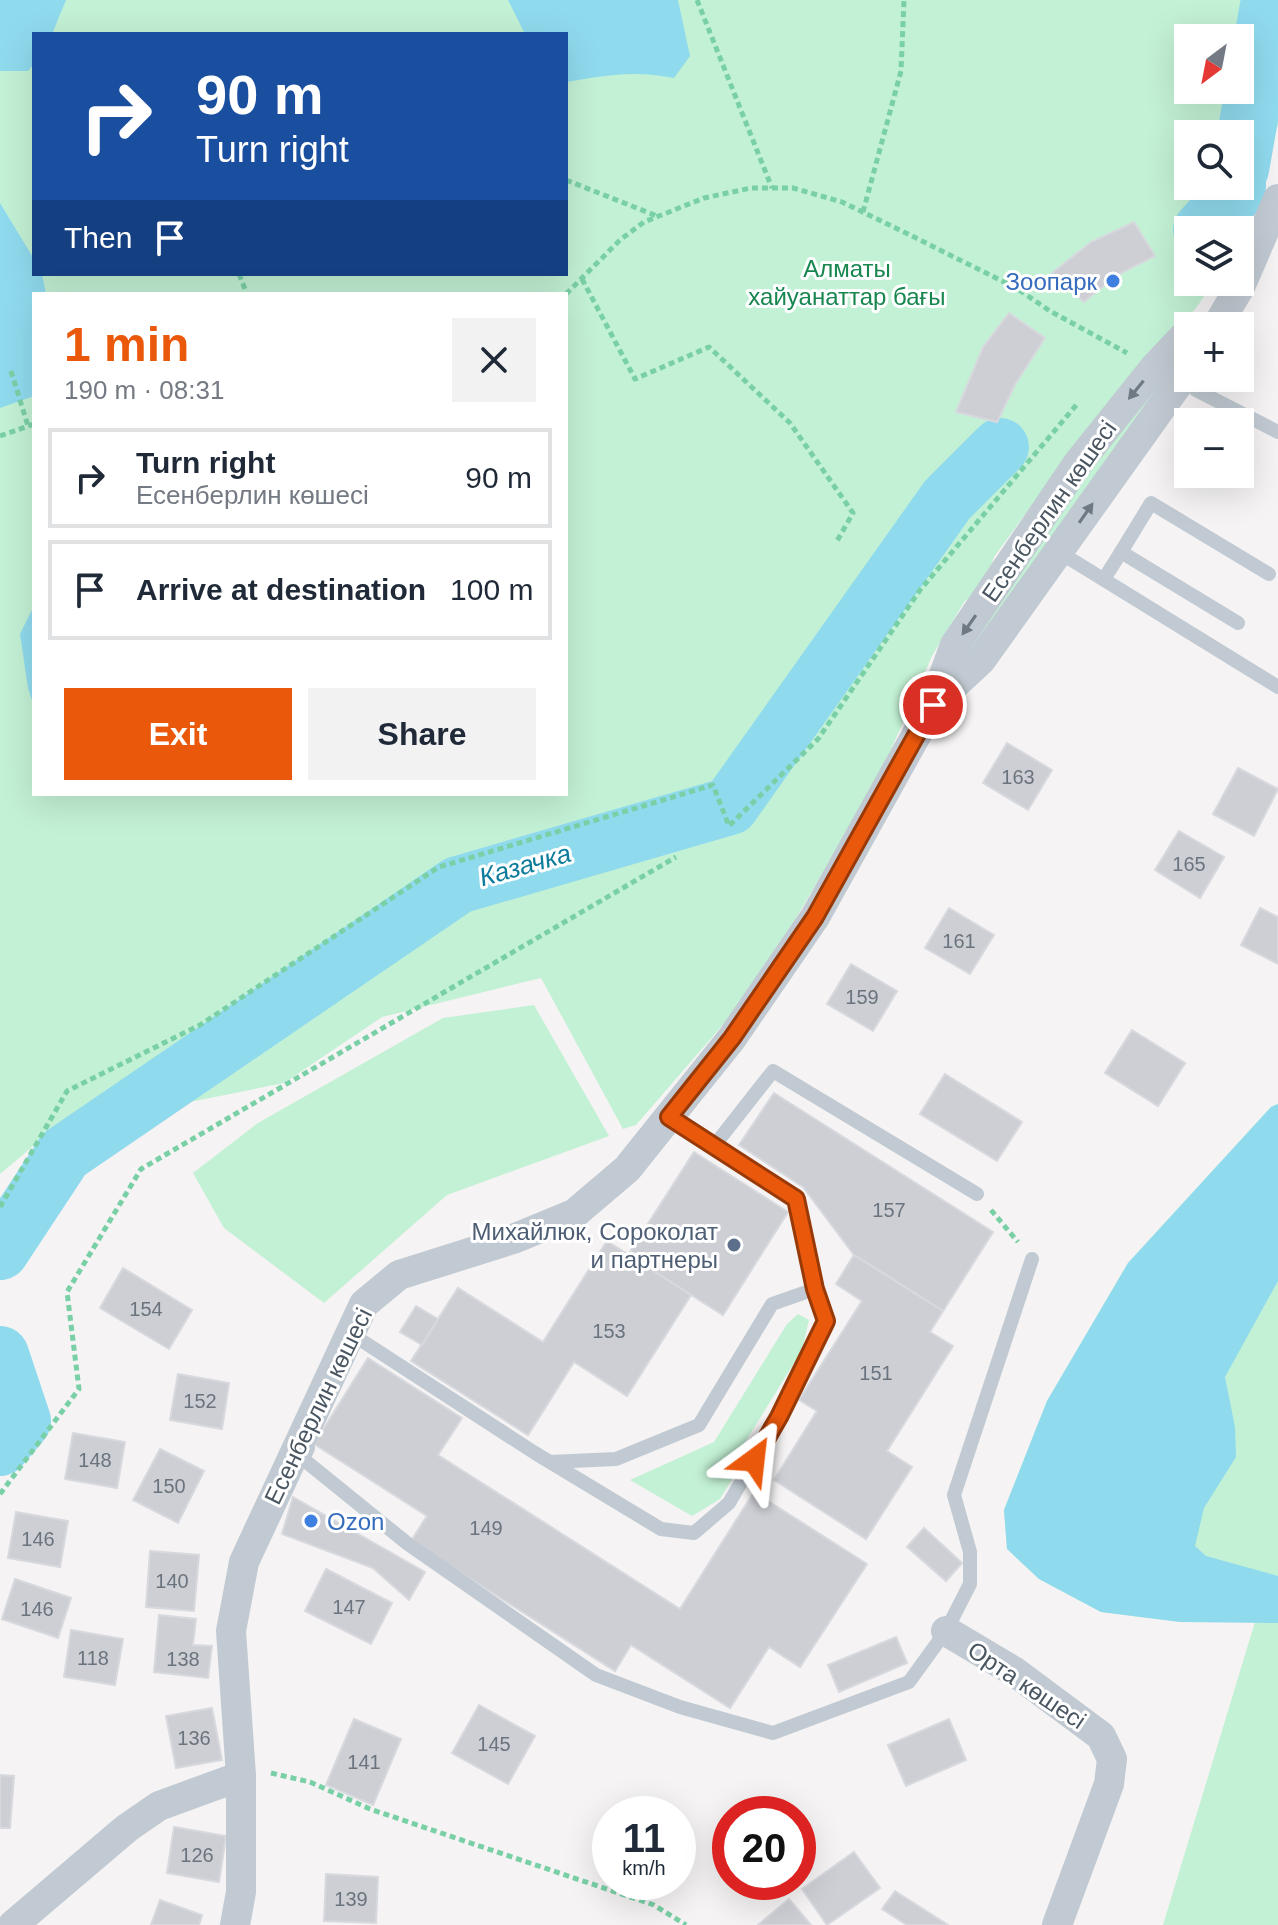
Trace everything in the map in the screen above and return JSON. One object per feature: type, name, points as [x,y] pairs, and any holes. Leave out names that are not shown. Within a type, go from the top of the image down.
[{"type":"street","points":[[1225,312],[1240,287],[1278,199]]},
{"type":"street","points":[[1254,247],[1259,240]]},
{"type":"street","points":[[1204,312],[1216,296]]},
{"type":"street","name":"Есенберлин көшесі","points":[[235,1925],[241,1892],[241,1776],[231,1631],[244,1562],[356,1336],[364,1304],[399,1275],[513,1239],[574,1214],[627,1169],[732,1038],[815,917],[933,705],[955,645],[1078,463],[1174,347]]},
{"type":"street","name":"Есенберлин көшесі","points":[[933,705],[981,660],[1059,552],[1183,392]]},
{"type":"street","name":"Орта көшесі","points":[[946,1631],[1015,1672],[1101,1736],[1112,1759],[1109,1784],[1057,1925]]},
{"type":"street","points":[[13,1925],[127,1828],[159,1806],[241,1776]]},
{"type":"lane","points":[[1212,392],[1278,432]]},
{"type":"lane","points":[[1104,579],[1151,503],[1269,574]]},
{"type":"lane","points":[[1059,552],[1278,687]]},
{"type":"lane","points":[[1121,552],[1238,623]]},
{"type":"lane","points":[[714,1146],[773,1071],[977,1194]]},
{"type":"lane","points":[[669,1117],[796,1199],[815,1289],[826,1321],[729,1503],[694,1533],[661,1529],[550,1462],[356,1336],[303,1459],[408,1544],[596,1675],[680,1707],[773,1733],[909,1682],[946,1631],[970,1584],[970,1552],[954,1495],[1032,1259]]},
{"type":"lane","points":[[550,1462],[616,1459],[699,1425],[772,1304],[815,1289]]},
{"type":"path","points":[[697,0],[772,188]]},
{"type":"path","points":[[863,212],[901,71],[904,0]]},
{"type":"path","points":[[568,181],[658,217]]},
{"type":"path","points":[[568,292],[620,240],[644,222],[704,198],[751,188],[793,188],[842,202],[1016,288],[1050,311],[1139,361]]},
{"type":"path","points":[[582,279],[635,379],[709,347],[790,423],[853,513],[837,541]]},
{"type":"path","points":[[0,436],[31,425],[11,371]]},
{"type":"path","points":[[0,1207],[67,1091],[200,1025],[439,867],[713,785],[729,826],[818,739],[920,590],[1078,403]]},
{"type":"path","points":[[0,1494],[79,1389],[67,1292],[141,1169],[676,857]]},
{"type":"path","points":[[977,1194],[1032,1259]]},
{"type":"path","points":[[241,1776],[272,1773],[310,1782],[370,1809],[654,1905],[686,1925]]},
{"type":"green space","name":"Алматы хайуанаттар бағы","points":[[0,0],[1278,0],[1278,124],[1253,216],[1174,216],[1174,296],[1204,296],[1192,312],[1174,312],[1174,332],[1099,413],[994,557],[986,584],[964,602],[932,656],[878,779],[793,923],[726,1021],[636,1125],[623,1129],[541,978],[382,1017],[284,1083],[135,1113],[97,1100],[70,1115],[0,1174]]},
{"type":"green space","points":[[1163,372],[1174,378],[950,677],[1119,424]]},
{"type":"green space","points":[[534,1005],[609,1136],[447,1195],[324,1303],[224,1228],[193,1173],[258,1123],[443,1018]]},
{"type":"green space","points":[[1278,1104],[1278,1925],[1163,1925],[1255,1622],[1180,1622],[1101,1612],[1039,1579],[1007,1549],[1004,1510],[1047,1401],[1128,1263],[1271,1107]]},
{"type":"green space","points":[[798,1314],[809,1320],[802,1350],[744,1444],[744,1460],[720,1499],[692,1516],[630,1480],[714,1442],[787,1324]]},
{"type":"water","points":[[0,0],[66,0],[53,32],[32,32],[32,66],[28,71],[0,71]]},
{"type":"water","points":[[508,0],[678,0],[690,56],[674,78],[632,74],[568,82],[568,32],[524,32]]},
{"type":"water","points":[[0,203],[32,256],[32,276],[42,276],[46,292],[32,292],[32,397],[0,408]]},
{"type":"water","points":[[32,610],[32,701],[28,688],[20,634]]},
{"type":"water","points":[[1278,1104],[1278,1281],[1225,1377],[1235,1427],[1236,1457],[1204,1508],[1195,1546],[1206,1556],[1278,1576],[1278,1623],[1180,1622],[1101,1612],[1039,1579],[1007,1549],[1004,1510],[1047,1401],[1128,1263],[1271,1107]]},
{"type":"building","points":[[1134,222],[1155,256],[1117,275],[1084,302],[1052,273],[1091,242]]},
{"type":"building","points":[[1009,313],[1045,338],[1016,383],[997,422],[956,412],[983,347]]},
{"type":"building","points":[[1007,743],[1052,770],[1028,810],[983,783]]},
{"type":"building","points":[[1238,768],[1278,789],[1254,836],[1213,814]]},
{"type":"building","points":[[1179,831],[1224,857],[1200,898],[1155,870]]},
{"type":"building","points":[[949,908],[994,935],[970,974],[925,948]]},
{"type":"building","points":[[1260,908],[1278,917],[1278,964],[1241,945]]},
{"type":"building","points":[[851,964],[897,991],[873,1031],[827,1004]]},
{"type":"building","points":[[1132,1030],[1185,1063],[1158,1106],[1105,1073]]},
{"type":"building","points":[[945,1074],[1022,1122],[997,1161],[920,1114]]},
{"type":"building","points":[[774,1093],[993,1232],[943,1311],[854,1255],[803,1187],[739,1145]]},
{"type":"building","points":[[694,1152],[788,1212],[723,1315],[628,1255]]},
{"type":"building","points":[[607,1241],[691,1295],[627,1396],[574,1362],[528,1435],[411,1361],[458,1288],[543,1342]]},
{"type":"building","points":[[854,1255],[943,1311],[930,1332],[953,1346],[887,1451],[912,1467],[866,1539],[774,1480],[817,1411],[799,1400],[862,1301],[836,1284]]},
{"type":"building","points":[[123,1268],[192,1310],[169,1349],[100,1308]]},
{"type":"building","points":[[416,1306],[438,1319],[422,1345],[400,1332]]},
{"type":"building","points":[[368,1358],[462,1418],[438,1455],[680,1609],[754,1492],[867,1564],[800,1667],[769,1647],[730,1708],[631,1645],[615,1671],[411,1541],[427,1516],[314,1444]]},
{"type":"building","points":[[178,1374],[229,1383],[222,1429],[170,1420]]},
{"type":"building","points":[[73,1433],[125,1442],[117,1488],[65,1479]]},
{"type":"building","points":[[160,1449],[204,1471],[178,1523],[133,1500]]},
{"type":"building","points":[[293,1497],[425,1572],[409,1600],[373,1568],[282,1534]]},
{"type":"building","points":[[16,1512],[68,1521],[60,1567],[8,1558]]},
{"type":"building","points":[[924,1528],[962,1563],[946,1581],[907,1547]]},
{"type":"building","points":[[150,1551],[199,1555],[194,1611],[146,1607]]},
{"type":"building","points":[[326,1569],[392,1603],[371,1644],[305,1611]]},
{"type":"building","points":[[15,1579],[71,1598],[58,1638],[2,1619]]},
{"type":"building","points":[[159,1615],[196,1619],[193,1645],[212,1646],[208,1678],[154,1672]]},
{"type":"building","points":[[71,1630],[123,1639],[115,1685],[64,1677]]},
{"type":"building","points":[[896,1637],[907,1663],[839,1692],[828,1665]]},
{"type":"building","points":[[479,1705],[535,1736],[508,1784],[452,1753]]},
{"type":"building","points":[[212,1708],[222,1760],[176,1768],[166,1716]]},
{"type":"building","points":[[354,1719],[401,1739],[373,1805],[326,1785]]},
{"type":"building","points":[[949,1719],[966,1760],[906,1786],[888,1745]]},
{"type":"building","points":[[0,1775],[14,1776],[10,1828],[0,1828]]},
{"type":"building","points":[[174,1827],[226,1836],[219,1882],[167,1873]]},
{"type":"building","points":[[854,1852],[880,1888],[827,1925],[810,1900],[816,1900],[816,1879]]},
{"type":"building","points":[[326,1874],[378,1877],[376,1923],[324,1921]]},
{"type":"building","points":[[895,1891],[948,1925],[907,1925],[882,1909]]},
{"type":"building","points":[[160,1900],[202,1915],[199,1925],[151,1925]]},
{"type":"building","points":[[790,1900],[811,1925],[758,1925]]},
{"type":"waterway","name":"Казачка","points":[[1249,120],[1270,0]]},
{"type":"waterway","name":"Казачка","points":[[1215,216],[1229,200]]},
{"type":"waterway","name":"Казачка","points":[[0,1251],[64,1154],[458,885],[730,806],[947,500],[1000,447]]},
{"type":"waterway","name":"Казачка","points":[[0,1355],[22,1421],[0,1447]]},
{"type":"place","name":"Зоопарк","points":[[1113,281]]},
{"type":"place","name":"Михайлюк, Сороколат и партнеры","points":[[734,1245]]},
{"type":"place","name":"Ozon","points":[[311,1521]]},
{"type":"route","points":[[754,1460],[779,1417],[826,1321],[815,1289],[796,1199],[669,1117],[732,1038],[815,917],[933,705]]}]
